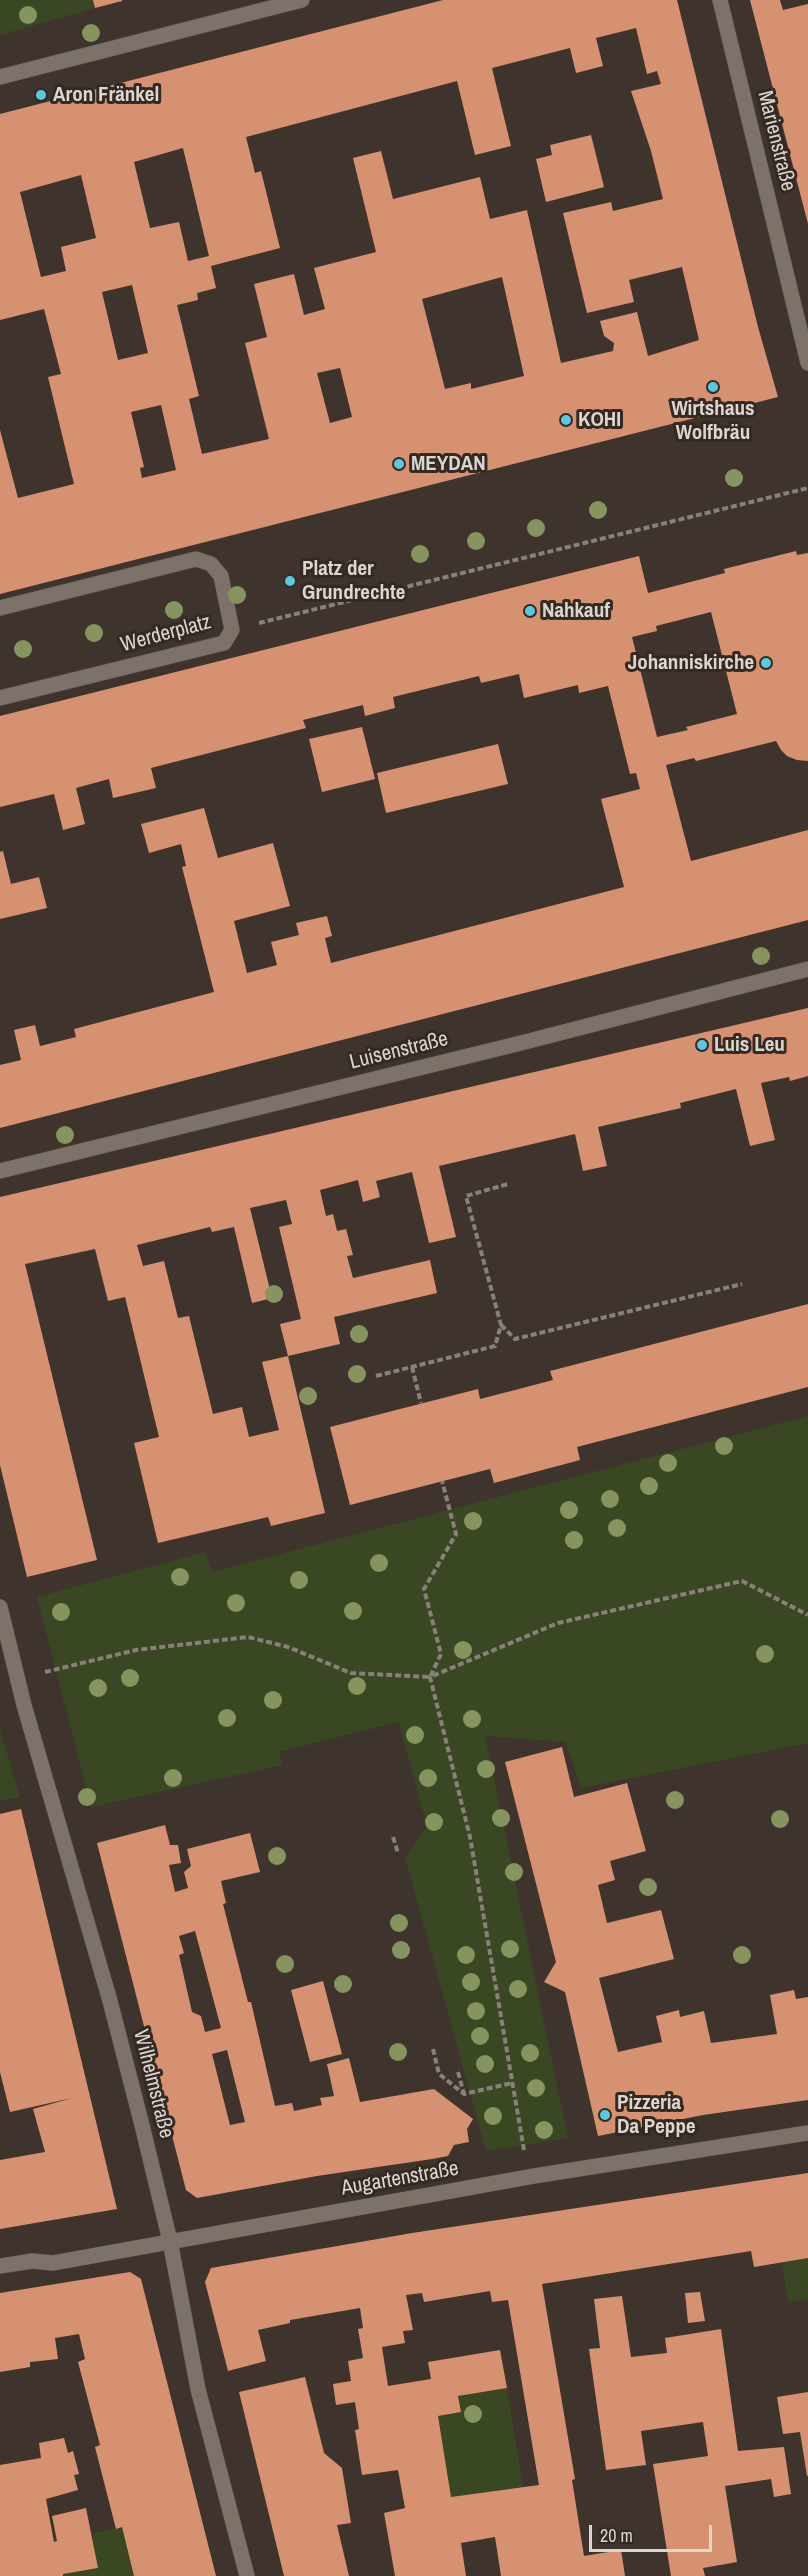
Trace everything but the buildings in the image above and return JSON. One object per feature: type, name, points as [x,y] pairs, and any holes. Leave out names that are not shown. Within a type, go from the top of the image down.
[{"type":"street","points":[[0,76],[302,0]]},
{"type":"street","name":"Marienstraße","points":[[720,0],[808,363]]},
{"type":"street","name":"Werderplatz","points":[[0,608],[196,559],[211,564],[220,576],[232,630],[224,643],[0,698]]},
{"type":"street","name":"Luisenstraße","points":[[0,1171],[532,1040],[808,969]]},
{"type":"street","name":"Wilhelmstraße","points":[[0,1607],[60,1833],[110,2001],[170,2241],[198,2389],[247,2576]]},
{"type":"street","name":"Augartenstraße","points":[[0,2266],[32,2262],[53,2263],[529,2178],[808,2133]]},
{"type":"path","points":[[232,630],[808,488]]},
{"type":"path","points":[[508,1184],[466,1196],[501,1325],[515,1339],[742,1284]]},
{"type":"path","points":[[376,1376],[495,1346],[501,1325]]},
{"type":"path","points":[[411,1367],[421,1403]]},
{"type":"path","points":[[442,1481],[456,1534],[424,1589],[441,1654],[430,1677],[470,1837],[529,2178]]},
{"type":"path","points":[[18,1679],[136,1650],[248,1637],[288,1647],[351,1673],[430,1677],[558,1623],[742,1581],[808,1615]]},
{"type":"path","points":[[393,1836],[398,1853]]},
{"type":"path","points":[[433,2049],[439,2074],[464,2094]]},
{"type":"path","points":[[458,2072],[464,2094]]},
{"type":"path","points":[[464,2094],[512,2083]]},
{"type":"green space","points":[[0,0],[93,0],[95,8],[0,35]]},
{"type":"green space","points":[[808,1416],[808,1743],[581,1788],[566,1742],[485,1736],[568,2138],[486,2151],[405,1857],[427,1827],[399,1722],[279,1752],[283,1765],[91,1807],[37,1597],[206,1552],[212,1572]]},
{"type":"green space","points":[[0,1730],[20,1797],[0,1801]]},
{"type":"green space","points":[[808,2258],[808,2299],[788,2302],[782,2262]]},
{"type":"green space","points":[[507,2388],[523,2487],[451,2497],[438,2416],[461,2412],[458,2396]]},
{"type":"green space","points":[[122,2527],[134,2576],[63,2576],[63,2574],[97,2568],[92,2534]]},
{"type":"place","name":"Aron Fränkel","points":[[41,95]]},
{"type":"place","name":"Wirtshaus Wolfbräu","points":[[713,387]]},
{"type":"place","name":"KOHI","points":[[566,420]]},
{"type":"place","name":"MEYDAN","points":[[399,464]]},
{"type":"place","name":"Platz der Grundrechte","points":[[290,581]]},
{"type":"place","name":"Nahkauf","points":[[530,611]]},
{"type":"place","name":"Johanniskirche","points":[[766,663]]},
{"type":"place","name":"Luis Leu","points":[[702,1045]]},
{"type":"place","name":"Pizzeria Da Peppe","points":[[605,2115]]}]
